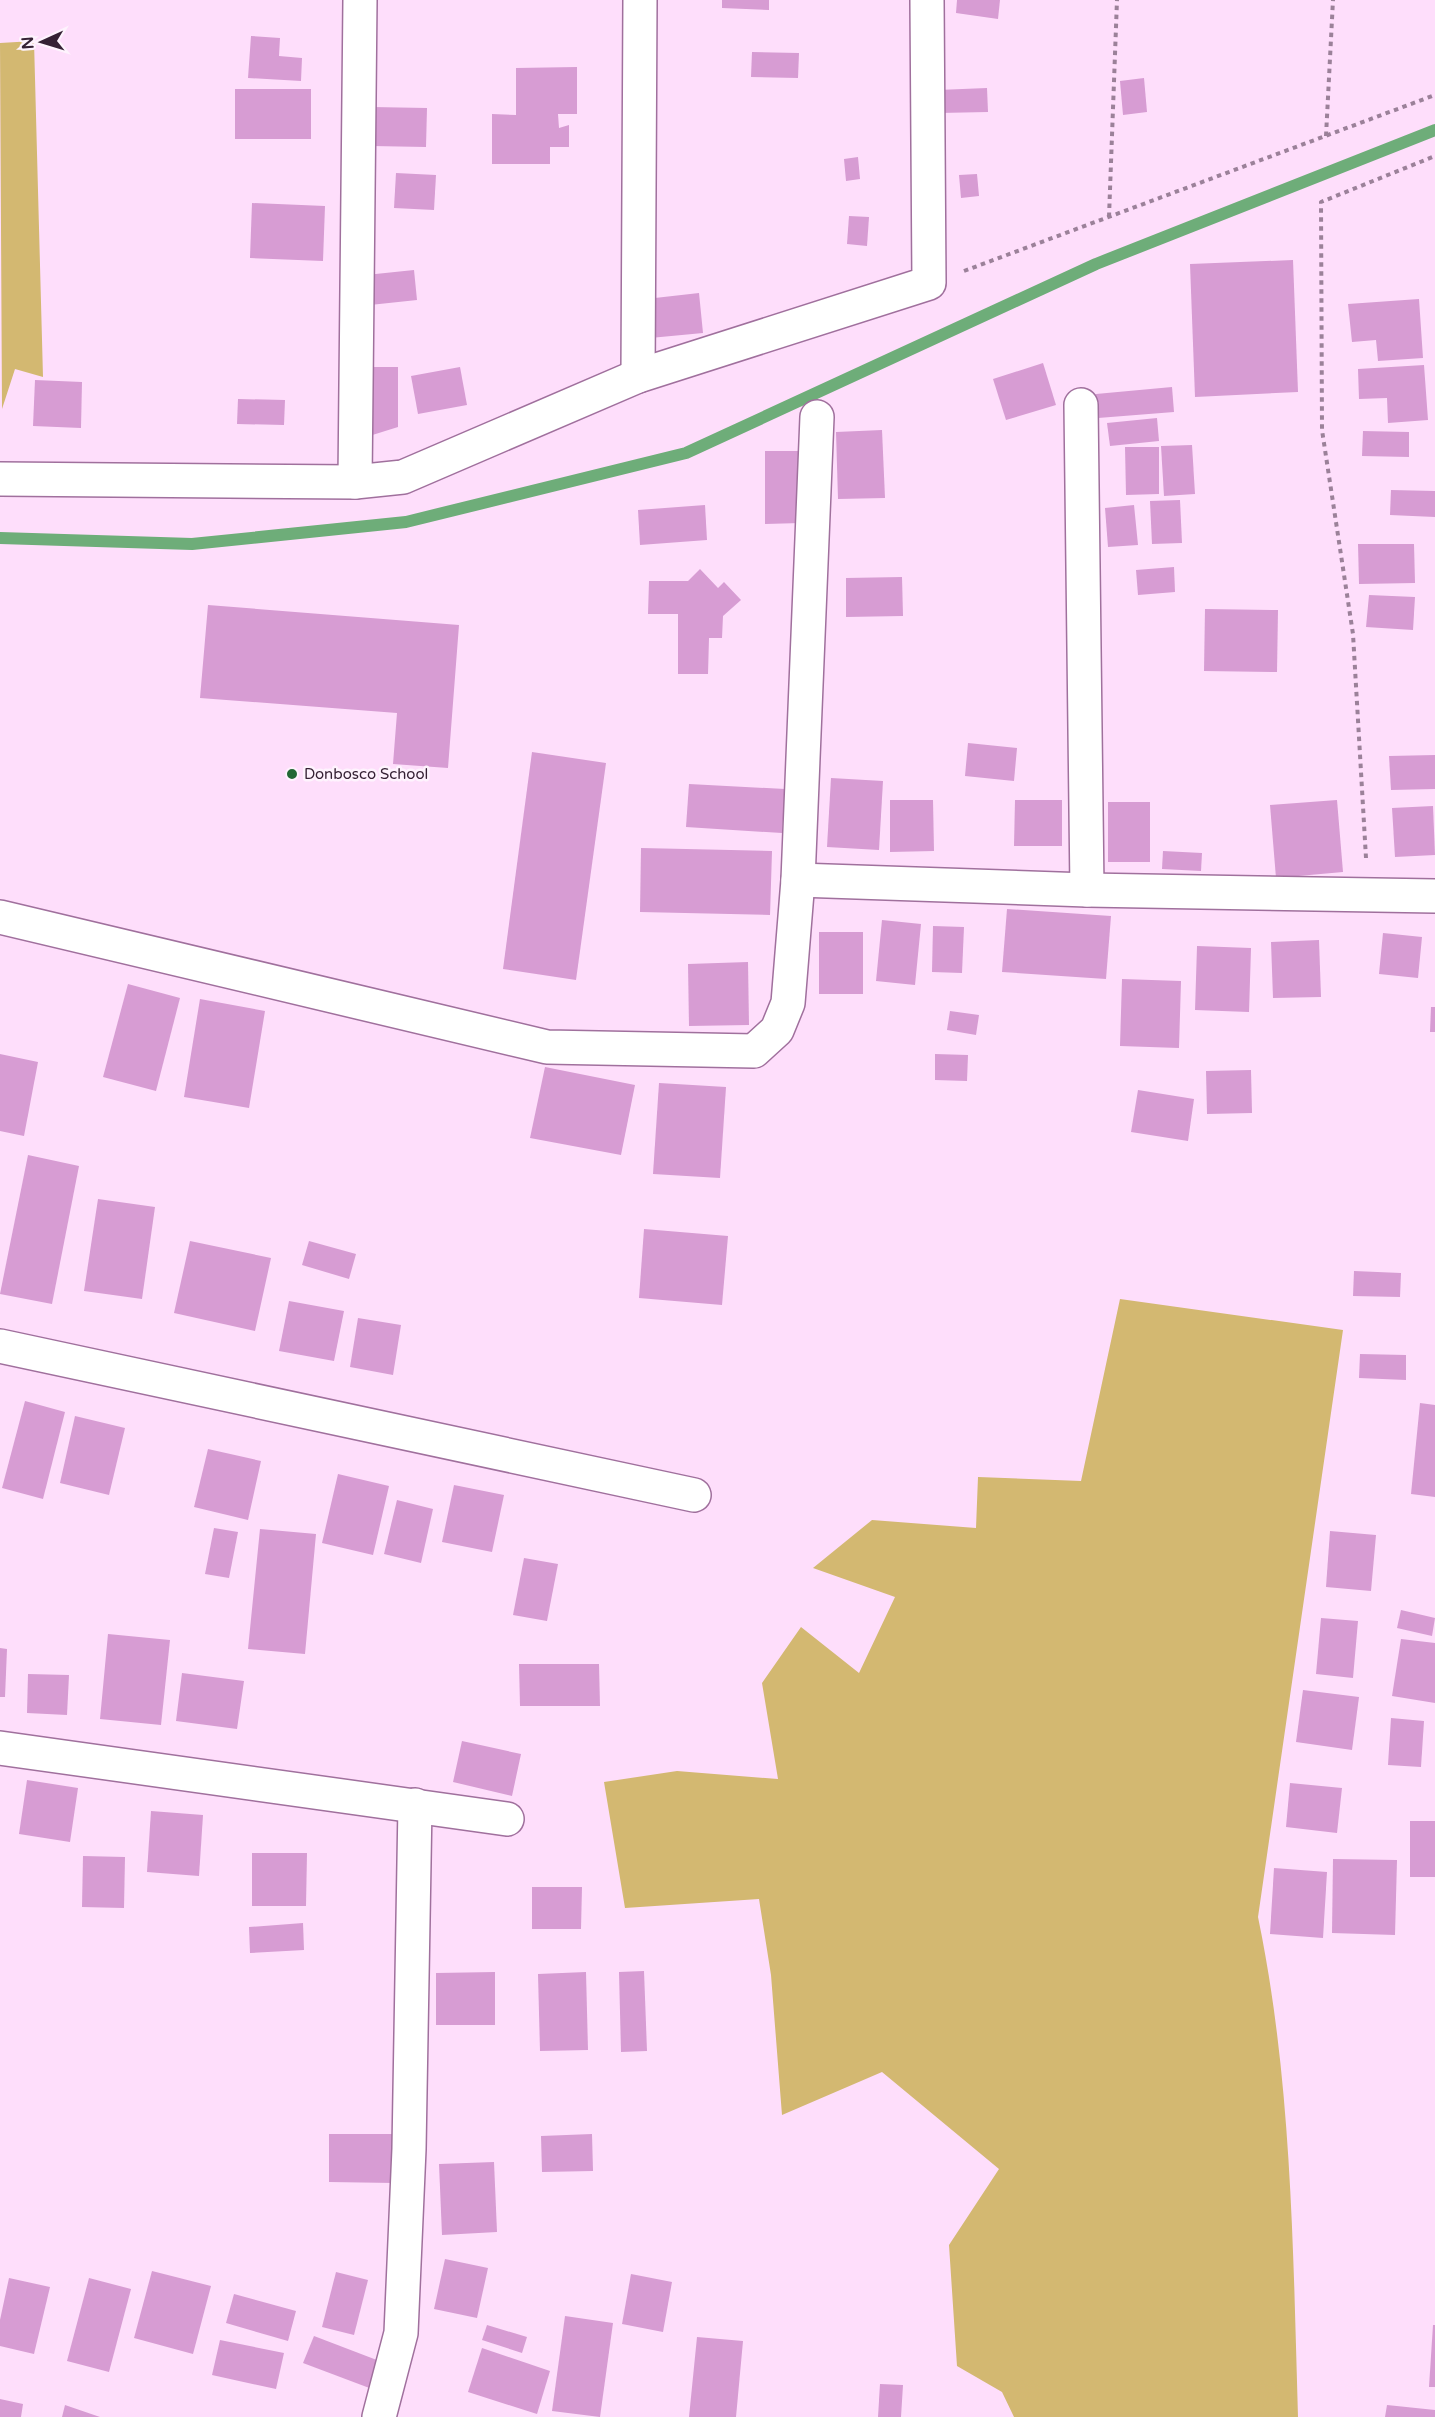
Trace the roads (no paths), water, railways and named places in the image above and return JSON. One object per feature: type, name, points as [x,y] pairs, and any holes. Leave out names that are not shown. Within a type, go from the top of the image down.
[{"type":"street","points":[[355,482],[360,0]]},
{"type":"street","points":[[638,376],[640,0]]},
{"type":"street","points":[[0,479],[355,482],[403,477],[638,376],[929,284],[927,0]]},
{"type":"street","points":[[1081,405],[1087,890]]},
{"type":"street","points":[[0,917],[547,1047],[754,1051],[777,1030],[788,1003],[798,880],[817,417]]},
{"type":"street","points":[[798,880],[1087,890],[1435,896]]},
{"type":"street","points":[[0,1346],[694,1495]]},
{"type":"street","points":[[0,1748],[507,1819]]},
{"type":"street","points":[[379,2417],[401,2333],[409,2149],[415,1806]]},
{"type":"waterway","points":[[0,538],[192,544],[406,522],[686,453],[1096,264],[1435,130]]},
{"type":"place","name":"Donbosco School","points":[[292,774]]}]
